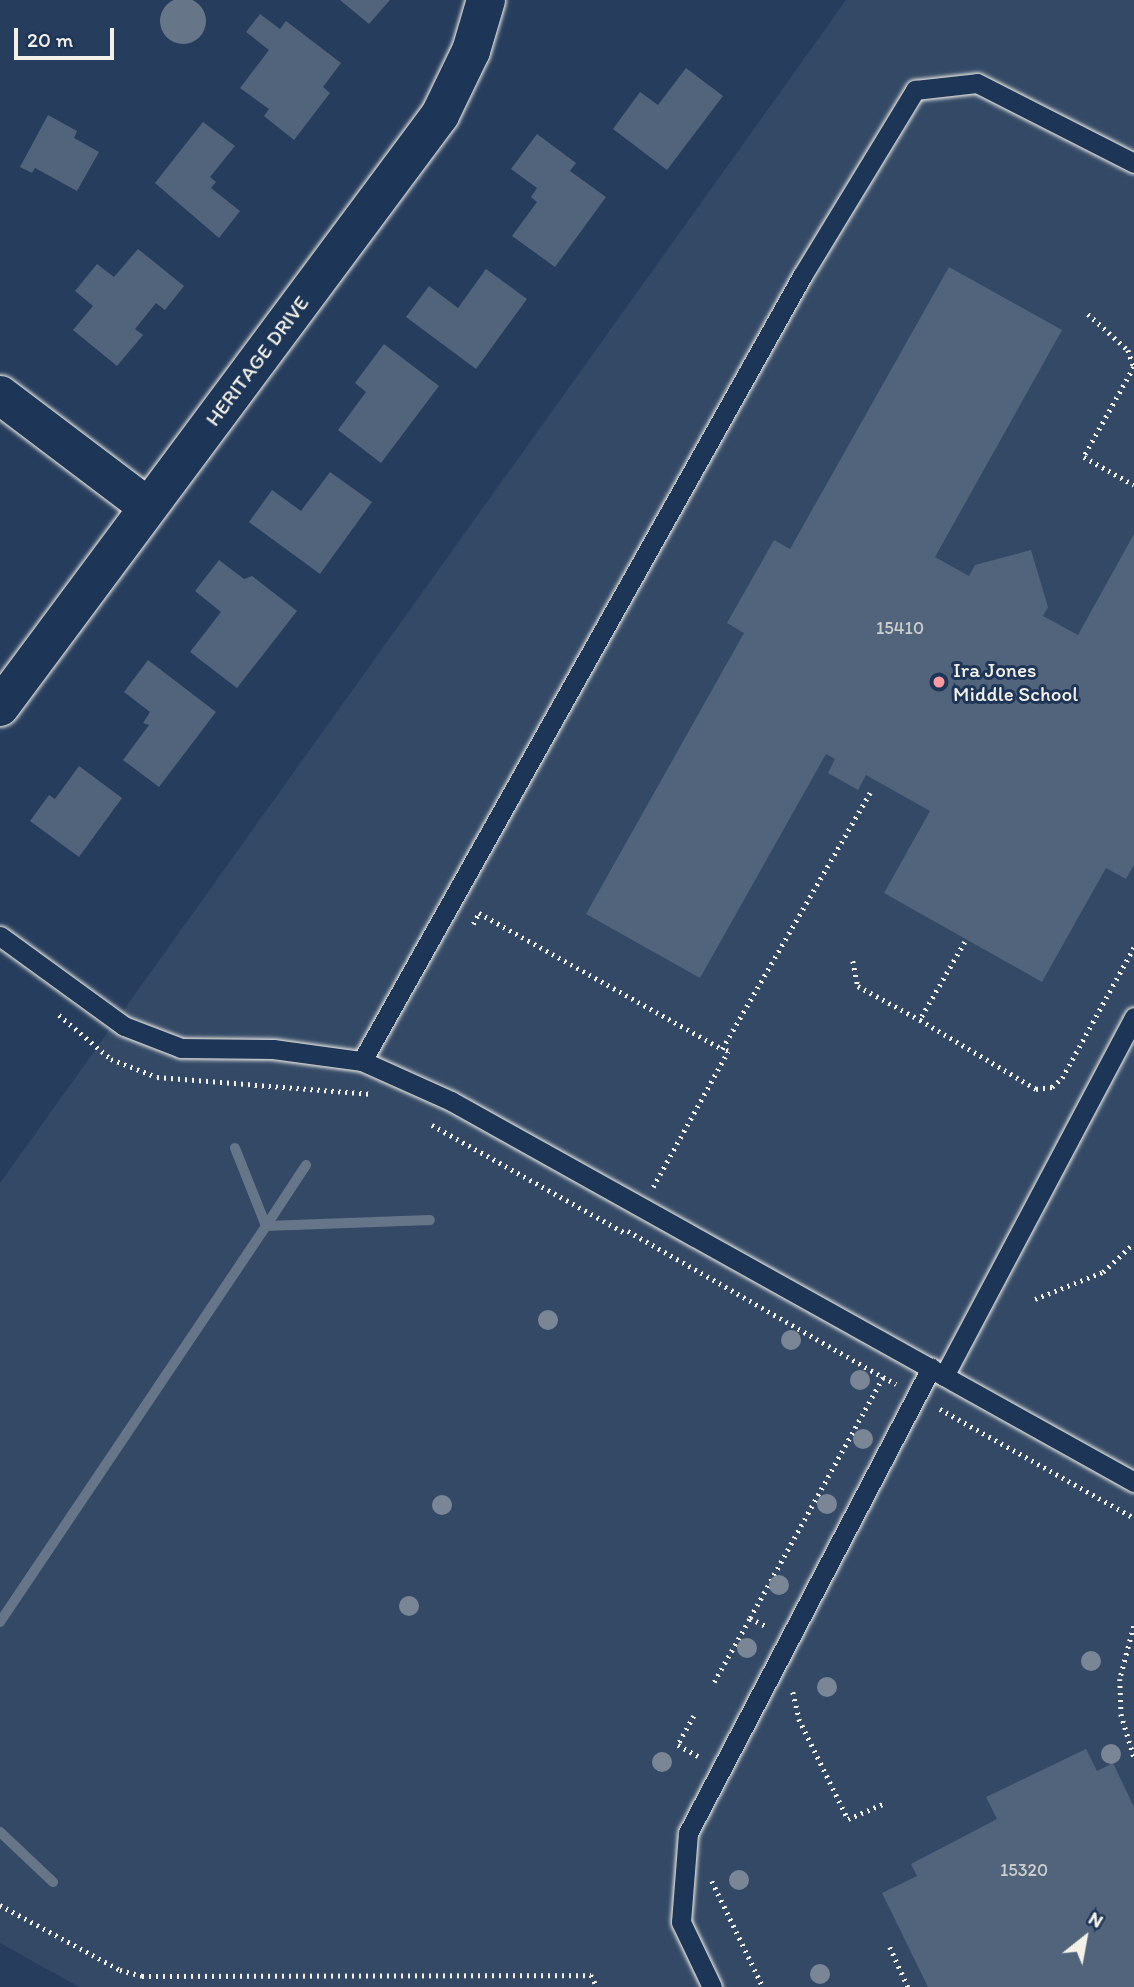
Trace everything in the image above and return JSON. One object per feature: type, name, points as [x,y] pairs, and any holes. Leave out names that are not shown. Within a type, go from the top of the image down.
[{"type":"street","name":"HERITAGE DRIVE","points":[[0,707],[440,115],[471,51],[486,0]]},
{"type":"street","points":[[0,395],[147,506]]},
{"type":"lane","points":[[362,1061],[802,276],[915,90],[977,83],[1134,163]]},
{"type":"lane","points":[[0,936],[124,1026],[181,1048],[273,1049],[362,1061],[451,1101],[1134,1482]]},
{"type":"lane","points":[[712,1987],[681,1922],[688,1833],[916,1396],[937,1372],[1134,1017]]},
{"type":"path","points":[[1088,314],[1128,350],[1134,367],[1084,457],[1134,485]]},
{"type":"path","points":[[466,936],[479,913],[722,1049],[870,793]]},
{"type":"path","points":[[920,1020],[965,942]]},
{"type":"path","points":[[853,961],[858,986],[1036,1088],[1052,1087],[1062,1078],[1134,947]]},
{"type":"path","points":[[52,1009],[111,1059],[158,1077],[279,1084],[379,1099]]},
{"type":"path","points":[[369,1097],[387,1072]]},
{"type":"path","points":[[422,1119],[627,1234]]},
{"type":"path","points":[[1035,1299],[1103,1272],[1134,1243]]},
{"type":"path","points":[[714,1682],[883,1377],[1134,1518]]},
{"type":"path","points":[[750,1618],[768,1627]]},
{"type":"path","points":[[1134,1626],[1119,1679],[1121,1714],[1134,1757]]},
{"type":"path","points":[[793,1684],[799,1719],[848,1819],[886,1803]]},
{"type":"path","points":[[694,1716],[678,1745],[721,1770]]},
{"type":"path","points":[[708,1872],[763,1987]]},
{"type":"path","points":[[0,1905],[120,1970],[142,1976],[591,1975],[597,1987]]},
{"type":"path","points":[[890,1947],[908,1987]]},
{"type":"shaded area","points":[[183,-2],[200,4],[206,21],[200,38],[183,44],[166,38],[160,21],[166,4]]},
{"type":"shaded area","points":[[846,0],[1134,0],[1134,1987],[79,1987],[0,1943],[0,1183]]},
{"type":"building","points":[[340,0],[390,0],[369,24]]},
{"type":"building","points":[[260,14],[280,29],[286,21],[341,63],[323,87],[330,93],[294,140],[264,116],[269,109],[240,88],[269,50],[246,32]]},
{"type":"building","points":[[686,68],[723,96],[667,170],[613,129],[640,92],[658,105]]},
{"type":"building","points":[[48,115],[77,131],[74,138],[99,152],[77,191],[35,168],[32,173],[20,167]]},
{"type":"building","points":[[203,122],[235,146],[210,177],[216,182],[211,188],[240,211],[219,238],[155,183]]},
{"type":"building","points":[[537,134],[576,163],[570,171],[606,197],[555,267],[512,236],[537,202],[531,197],[537,188],[511,169]]},
{"type":"building","points":[[138,249],[184,286],[165,310],[156,303],[135,329],[143,335],[117,366],[73,330],[93,306],[75,291],[97,264],[114,277]]},
{"type":"building","points":[[949,267],[1062,330],[935,557],[969,576],[975,565],[1031,550],[1048,607],[1043,616],[1078,635],[1134,534],[1134,865],[1126,879],[1106,868],[1042,982],[884,893],[930,811],[866,775],[858,790],[828,773],[835,759],[826,754],[700,978],[586,914],[744,633],[727,623],[774,540],[790,549]]},
{"type":"building","points":[[486,269],[527,299],[476,369],[406,317],[429,286],[458,308]]},
{"type":"building","points":[[384,344],[439,386],[381,463],[338,430],[366,392],[355,383]]},
{"type":"building","points":[[330,472],[372,502],[320,574],[249,522],[272,490],[301,511]]},
{"type":"building","points":[[219,560],[244,579],[252,576],[297,611],[237,688],[190,652],[221,612],[195,591]]},
{"type":"building","points":[[148,660],[216,712],[159,787],[123,760],[149,725],[143,723],[150,712],[124,692]]},
{"type":"building","points":[[79,766],[122,798],[79,857],[30,821],[49,795],[55,799]]},
{"type":"building","points":[[1086,1749],[1097,1771],[1113,1763],[1134,1807],[1134,1987],[928,1987],[882,1893],[917,1876],[911,1864],[997,1819],[986,1797]]},
{"type":"waterway","points":[[235,1148],[266,1226]]},
{"type":"waterway","points":[[266,1226],[306,1165]]},
{"type":"waterway","points":[[0,1622],[266,1226],[430,1220]]},
{"type":"waterway","points":[[0,1832],[53,1882]]},
{"type":"place","name":"Ira Jones Middle School","points":[[939,682]]}]
